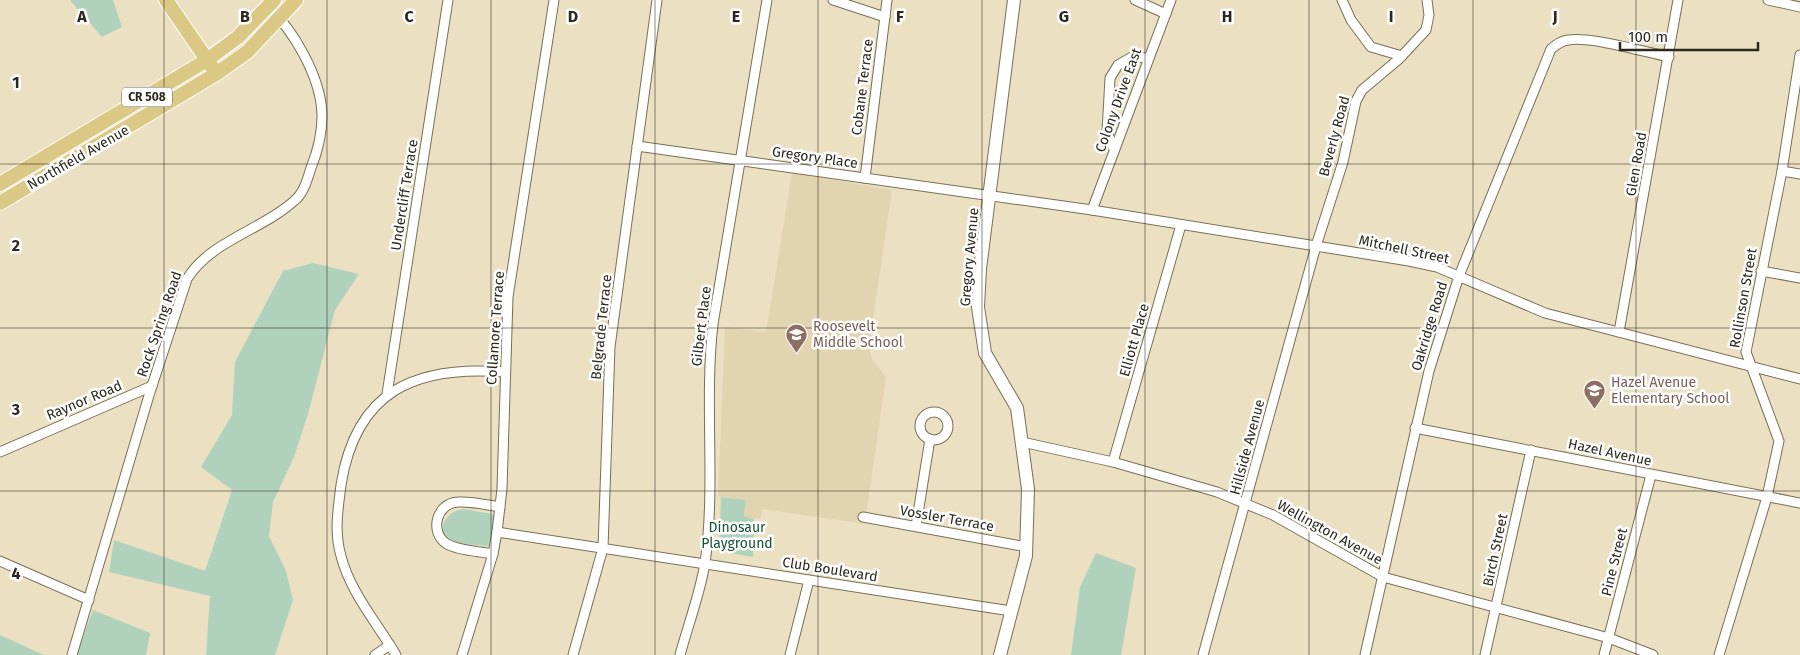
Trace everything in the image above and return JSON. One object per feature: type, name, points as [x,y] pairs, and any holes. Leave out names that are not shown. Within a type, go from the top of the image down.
[{"type":"main road","points":[[166,0],[216,74]]},
{"type":"main road","name":"Northfield Avenue","points":[[0,203],[216,74],[247,52],[296,0]]},
{"type":"main road","name":"Gregory Avenue","points":[[1000,655],[1027,547],[1028,489],[1017,408],[985,353],[978,307],[1014,0]]},
{"type":"main road","name":"Northfield Avenue","points":[[0,184],[207,60],[238,37],[271,3]]},
{"type":"street","name":"Undercliff Terrace","points":[[387,394],[448,0]]},
{"type":"street","name":"Collamore Terrace","points":[[462,655],[492,554],[500,507],[508,297],[554,0]]},
{"type":"street","name":"Belgrade Terrace","points":[[573,655],[603,548],[610,347],[657,0]]},
{"type":"street","name":"Gilbert Place","points":[[680,655],[705,564],[709,500],[708,364],[767,0]]},
{"type":"street","points":[[834,0],[885,17]]},
{"type":"street","name":"Cobane Terrace","points":[[865,178],[887,0]]},
{"type":"street","points":[[1135,0],[1166,14]]},
{"type":"street","name":"Colony Drive East","points":[[1092,210],[1171,0]]},
{"type":"street","points":[[1342,0],[1351,20],[1370,47],[1402,56]]},
{"type":"street","name":"Beverly Road","points":[[1316,246],[1343,162],[1356,101],[1362,90],[1402,56],[1426,30],[1430,15],[1427,0]]},
{"type":"street","name":"Glen Road","points":[[1619,332],[1678,0]]},
{"type":"street","points":[[1768,0],[1800,7]]},
{"type":"street","name":"Rock Spring Road","points":[[72,655],[152,386],[187,279],[195,266],[296,200],[303,190],[318,153],[322,121],[320,90],[293,35],[271,3]]},
{"type":"street","name":"Oakridge Road","points":[[1365,655],[1429,371],[1459,276],[1551,49],[1558,43],[1570,39],[1592,41],[1669,57]]},
{"type":"street","name":"Rollinson Street","points":[[1719,655],[1767,497],[1779,441],[1746,352],[1782,171],[1800,55]]},
{"type":"street","points":[[1114,149],[1107,132],[1110,78],[1118,65],[1132,57],[1148,58]]},
{"type":"street","name":"Gregory Place","points":[[637,146],[990,196]]},
{"type":"street","points":[[1782,171],[1800,174]]},
{"type":"street","name":"Mitchell Street","points":[[990,196],[1092,210],[1437,267],[1545,312],[1800,379]]},
{"type":"street","name":"Elliott Place","points":[[1113,462],[1181,225]]},
{"type":"street","name":"Hillside Avenue","points":[[1203,655],[1316,246]]},
{"type":"street","points":[[1761,271],[1800,278]]},
{"type":"street","points":[[396,655],[348,578],[336,537],[337,512],[344,468],[357,432],[387,394],[421,378],[437,374],[475,370],[505,372]]},
{"type":"street","name":"Raynor Road","points":[[0,452],[152,386]]},
{"type":"street","name":"Hazel Avenue","points":[[1416,428],[1800,503]]},
{"type":"street","points":[[916,526],[930,439]]},
{"type":"street","name":"Wellington Avenue","points":[[1022,442],[1113,462],[1246,502],[1273,515],[1383,577],[1609,638],[1654,655]]},
{"type":"street","name":"Birch Street","points":[[1485,655],[1531,450]]},
{"type":"street","name":"Pine Street","points":[[1604,655],[1651,475]]},
{"type":"street","points":[[492,554],[446,544],[437,533],[437,519],[444,507],[458,502],[500,507]]},
{"type":"street","name":"Vossler Terrace","points":[[863,517],[1027,547]]},
{"type":"street","name":"Club Boulevard","points":[[496,532],[1012,611]]},
{"type":"street","points":[[0,561],[89,600]]},
{"type":"street","points":[[790,655],[809,580]]},
{"type":"street","points":[[375,655],[390,645]]},
{"type":"shaded area","name":"Roosevelt Middle School","points":[[792,173],[892,190],[869,347],[872,359],[886,377],[865,524],[762,509],[761,519],[754,519],[744,516],[746,500],[718,496],[725,327],[766,332]]},
{"type":"green space","points":[[70,0],[113,0],[122,27],[102,37]]},
{"type":"green space","points":[[313,263],[359,274],[335,310],[308,414],[294,457],[273,502],[269,536],[286,571],[293,600],[275,655],[206,655],[210,596],[109,572],[114,540],[205,571],[232,490],[201,467],[232,415],[235,362],[283,271]]},
{"type":"green space","name":"Dinosaur Playground","points":[[721,497],[746,500],[744,516],[754,519],[753,557],[719,551]]},
{"type":"green space","points":[[464,509],[492,514],[494,517],[489,545],[466,544],[454,541],[444,532],[444,522],[447,518],[451,514]]},
{"type":"green space","points":[[1096,553],[1136,568],[1121,655],[1071,655],[1080,587]]},
{"type":"green space","points":[[93,610],[150,633],[146,655],[76,655]]},
{"type":"green space","points":[[0,635],[44,655],[0,655]]},
{"type":"place","name":"Roosevelt Middle School","points":[[797,353]]},
{"type":"place","name":"Hazel Avenue Elementary School","points":[[1595,409]]}]
